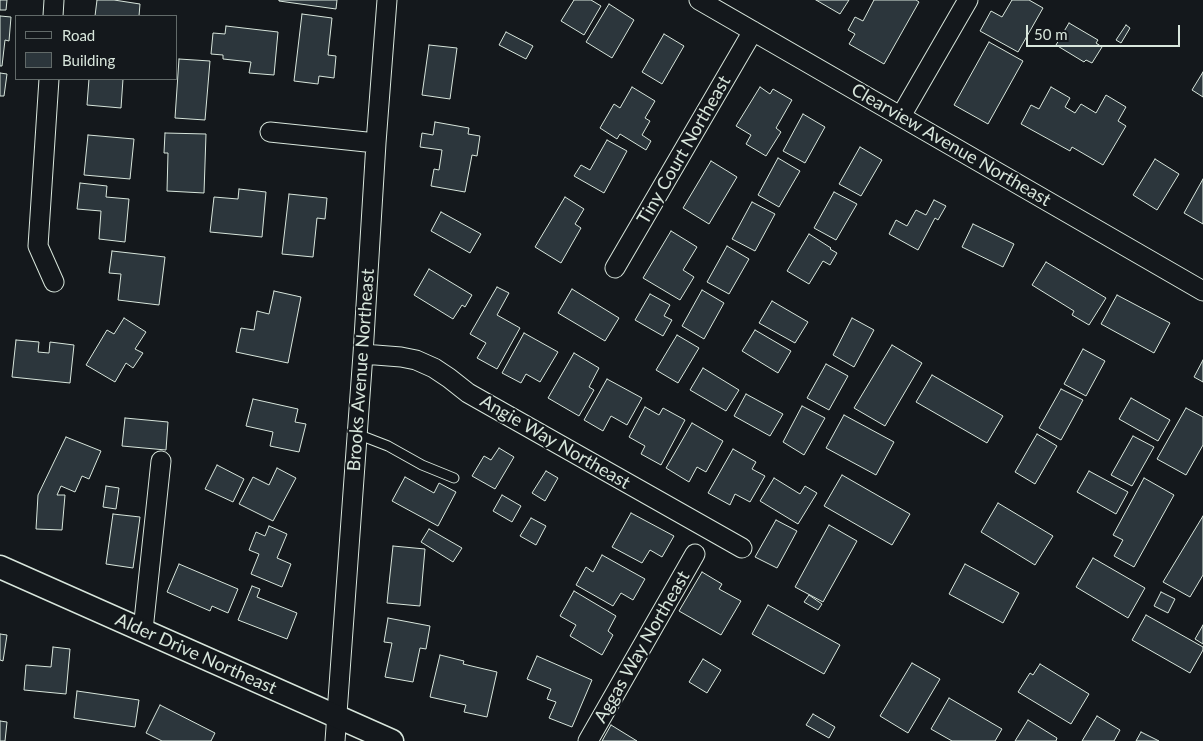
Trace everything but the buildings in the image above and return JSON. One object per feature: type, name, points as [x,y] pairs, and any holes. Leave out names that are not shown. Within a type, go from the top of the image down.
[{"type":"street","points":[[53,15],[54,0]]},
{"type":"street","name":"Brooks Avenue Northeast","points":[[335,741],[387,0]]},
{"type":"street","name":"Clearview Avenue Northeast","points":[[699,0],[1203,291]]},
{"type":"street","points":[[901,116],[968,0]]},
{"type":"street","name":"Tiny Court Northeast","points":[[615,268],[753,31]]},
{"type":"street","points":[[49,80],[38,246],[54,282]]},
{"type":"street","points":[[270,132],[376,142]]},
{"type":"street","name":"Angie Way Northeast","points":[[363,354],[401,357],[416,360],[434,368],[468,394],[742,548]]},
{"type":"street","points":[[143,630],[161,461]]},
{"type":"street","name":"Aggas Way Northeast","points":[[588,741],[695,554]]},
{"type":"street","name":"Alder Drive Northeast","points":[[0,567],[392,741]]},
{"type":"lane","points":[[357,434],[388,446],[422,465],[454,478]]}]
